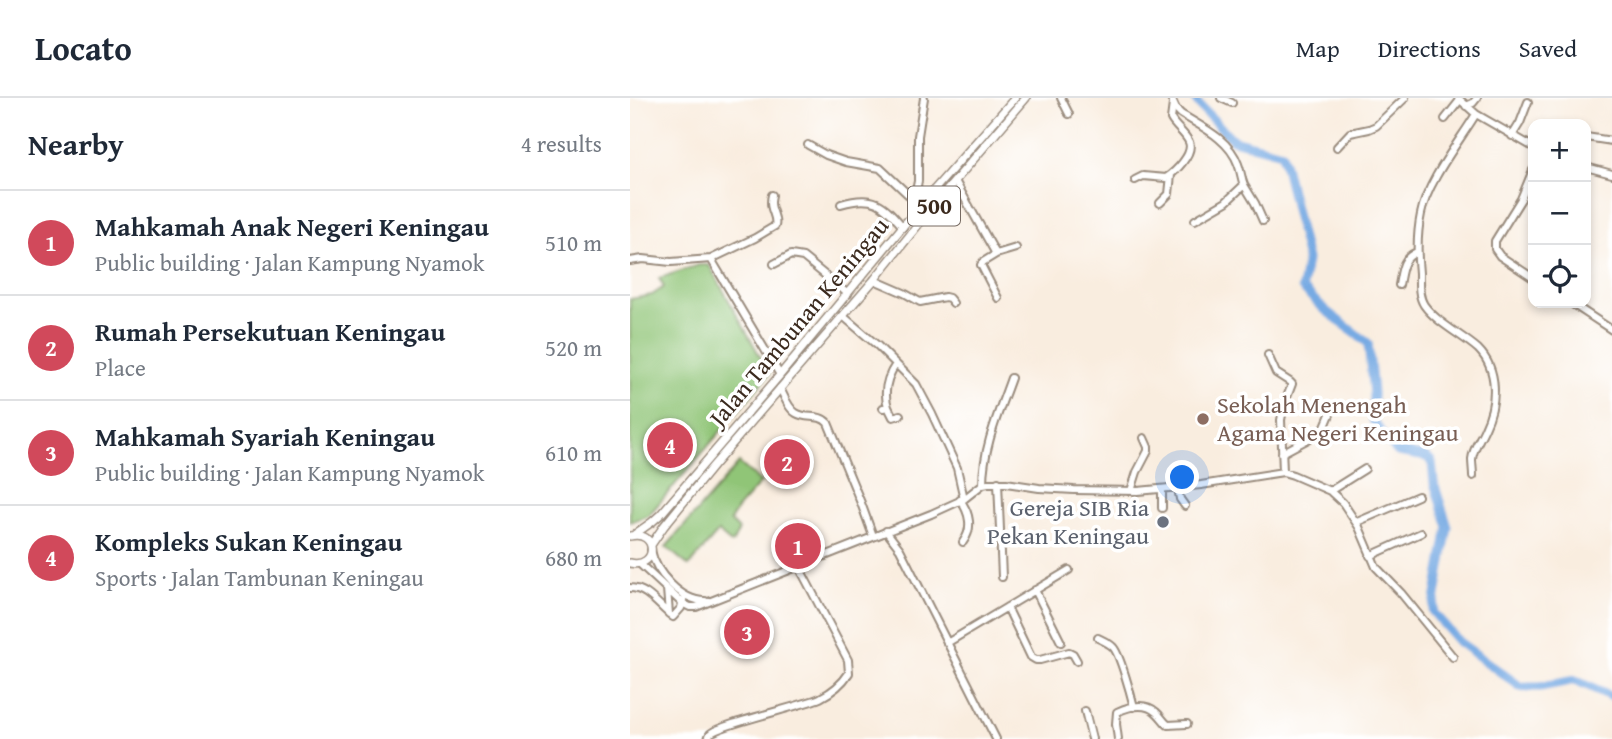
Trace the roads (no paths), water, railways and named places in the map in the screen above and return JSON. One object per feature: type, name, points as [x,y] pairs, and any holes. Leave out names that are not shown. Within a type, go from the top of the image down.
[{"type":"main road","name":"Jalan Tambunan Keningau","points":[[633,535],[661,514],[1014,98]]},
{"type":"main road","name":"Jalan Tambunan Keningau","points":[[651,547],[664,526],[1026,98]]},
{"type":"main road","name":"500","points":[[633,535],[645,537],[651,547],[648,559],[634,565]]},
{"type":"street","points":[[914,200],[918,181],[918,136],[924,98]]},
{"type":"street","points":[[1061,98],[1069,114]]},
{"type":"street","points":[[1221,98],[1232,103]]},
{"type":"street","points":[[1337,147],[1350,133],[1376,126],[1405,98]]},
{"type":"street","points":[[1466,106],[1477,98]]},
{"type":"street","points":[[1445,119],[1459,99],[1476,114],[1528,144]]},
{"type":"street","points":[[1160,203],[1169,194],[1171,176],[1188,154],[1190,146],[1171,119],[1172,101]]},
{"type":"street","points":[[1172,101],[1181,114],[1223,142],[1237,161],[1244,186],[1263,221]]},
{"type":"street","points":[[1512,136],[1528,102]]},
{"type":"street","points":[[1473,476],[1473,456],[1493,406],[1491,367],[1479,349],[1424,305],[1420,292],[1418,252],[1421,212],[1427,196],[1476,114]]},
{"type":"street","points":[[1591,138],[1612,142]]},
{"type":"street","points":[[808,145],[846,162],[880,168],[914,200],[918,208]]},
{"type":"street","points":[[1591,168],[1612,174]]},
{"type":"street","points":[[1135,180],[1143,176],[1171,176]]},
{"type":"street","points":[[955,181],[996,254]]},
{"type":"street","points":[[1528,182],[1494,246],[1500,256],[1528,275]]},
{"type":"street","points":[[1195,220],[1226,202],[1244,186]]},
{"type":"street","points":[[630,261],[711,259],[775,226],[776,221],[770,207],[772,195]]},
{"type":"street","points":[[841,204],[861,200],[880,203],[904,227]]},
{"type":"street","points":[[998,298],[981,265],[996,254],[1016,247]]},
{"type":"street","points":[[1399,285],[1404,262],[1418,252]]},
{"type":"street","points":[[774,264],[791,255],[803,257],[848,294]]},
{"type":"street","points":[[711,259],[780,375]]},
{"type":"street","points":[[874,280],[920,302],[945,297],[954,303]]},
{"type":"street","points":[[1579,308],[1612,330]]},
{"type":"street","points":[[843,316],[911,378],[921,393],[957,468],[962,500],[969,520],[967,537],[963,542]]},
{"type":"street","points":[[1268,355],[1276,373],[1292,384],[1282,412],[1283,472]]},
{"type":"street","points":[[896,364],[889,374],[886,387],[886,408],[893,416],[900,415]]},
{"type":"street","points":[[983,484],[988,447],[1011,378]]},
{"type":"street","points":[[780,388],[795,413],[821,417],[828,424],[873,536]]},
{"type":"street","points":[[1282,453],[1323,430],[1331,412]]},
{"type":"street","points":[[1131,491],[1148,451],[1144,438]]},
{"type":"street","points":[[1329,491],[1365,469]]},
{"type":"street","points":[[673,615],[962,500],[983,484],[998,482],[1058,489],[1162,490],[1283,472],[1329,491],[1343,503],[1357,522],[1379,571],[1401,593],[1452,657]]},
{"type":"street","points":[[998,482],[1002,577]]},
{"type":"street","points":[[1178,488],[1180,499],[1185,506]]},
{"type":"street","points":[[1162,490],[1162,508]]},
{"type":"street","points":[[1357,522],[1418,496]]},
{"type":"street","points":[[886,531],[900,549],[996,739]]},
{"type":"street","points":[[1370,556],[1421,533]]},
{"type":"street","points":[[651,547],[658,569],[684,594],[698,601],[710,601]]},
{"type":"street","points":[[634,565],[682,603],[696,607]]},
{"type":"street","points":[[708,739],[709,734],[730,725],[820,698],[834,690],[849,673],[848,660],[798,565]]},
{"type":"street","points":[[947,643],[1069,570]]},
{"type":"street","points":[[630,588],[639,588],[673,615]]},
{"type":"street","points":[[1035,590],[1061,642]]},
{"type":"street","points":[[656,603],[664,603],[667,592]]},
{"type":"street","points":[[667,592],[673,615]]},
{"type":"street","points":[[673,615],[682,603],[684,594]]},
{"type":"street","points":[[1007,607],[1031,657],[1040,660],[1069,652],[1077,661]]},
{"type":"street","points":[[1098,638],[1116,651],[1134,706]]},
{"type":"street","points":[[1118,739],[1117,712],[1134,706],[1151,708],[1168,725],[1187,724]]},
{"type":"street","points":[[1085,710],[1092,739]]},
{"type":"waterway","points":[[1195,98],[1233,140],[1282,153],[1307,260],[1302,288],[1325,310],[1368,343],[1373,420],[1386,440],[1398,452],[1427,457],[1432,462],[1434,483],[1448,527],[1433,612],[1459,642],[1521,687],[1540,687],[1575,680],[1612,697]]},
{"type":"place","name":"Sekolah Menengah Agama Negeri Keningau","points":[[1203,419]]},
{"type":"place","name":"Kompleks Sukan Keningau","points":[[670,445]]},
{"type":"place","name":"Rumah Persekutuan Keningau","points":[[787,462]]},
{"type":"place","name":"Gereja SIB Ria Pekan Keningau","points":[[1163,522]]},
{"type":"place","name":"Mahkamah Anak Negeri Keningau","points":[[798,546]]},
{"type":"place","name":"Mahkamah Syariah Keningau","points":[[747,632]]}]
